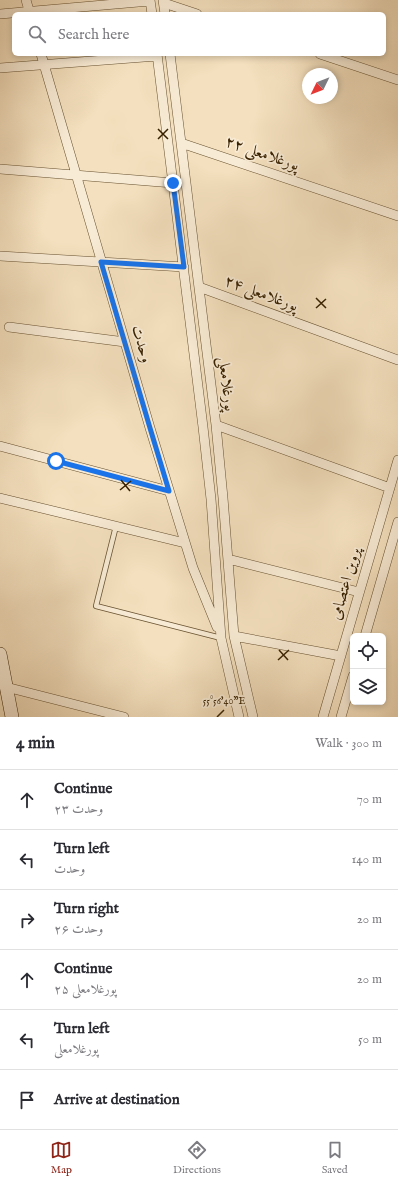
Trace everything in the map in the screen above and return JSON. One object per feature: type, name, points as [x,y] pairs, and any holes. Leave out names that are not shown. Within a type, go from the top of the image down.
[{"type":"main road","points":[[0,654],[12,717]]},
{"type":"street","points":[[26,0],[29,12]]},
{"type":"street","points":[[38,12],[150,1],[152,12]]},
{"type":"street","points":[[165,12],[164,2],[192,12]]},
{"type":"street","points":[[0,14],[12,14]]},
{"type":"street","name":"وحدت","points":[[42,56],[185,543],[193,568],[221,638]]},
{"type":"street","points":[[0,68],[147,56]]},
{"type":"street","name":"پورغلامعلی","points":[[157,56],[205,441],[221,638],[240,717]]},
{"type":"street","name":"پورغلامعلی","points":[[170,56],[216,425],[234,636],[253,717]]},
{"type":"street","points":[[326,56],[398,80]]},
{"type":"street","name":"پورغلامعلی ۲۲","points":[[181,143],[398,216]]},
{"type":"street","points":[[0,169],[173,183]]},
{"type":"street","points":[[4,256],[184,267]]},
{"type":"street","name":"پورغلامعلی ۲۴","points":[[199,287],[398,360]]},
{"type":"street","points":[[9,327],[125,342]]},
{"type":"street","points":[[216,425],[390,488]]},
{"type":"street","points":[[0,446],[169,491]]},
{"type":"street","name":"پروین اعتصامی","points":[[323,717],[398,460]]},
{"type":"street","points":[[0,498],[185,543]]},
{"type":"street","name":"پروین اعتصامی","points":[[366,633],[398,522]]},
{"type":"street","points":[[228,559],[360,592]]},
{"type":"street","points":[[234,636],[341,656]]},
{"type":"street","points":[[341,717],[350,686]]},
{"type":"street","points":[[6,687],[122,717]]},
{"type":"lane","points":[[116,526],[96,606],[221,638]]},
{"type":"route","points":[[56,461],[169,491],[101,262],[184,267],[173,183]]}]
